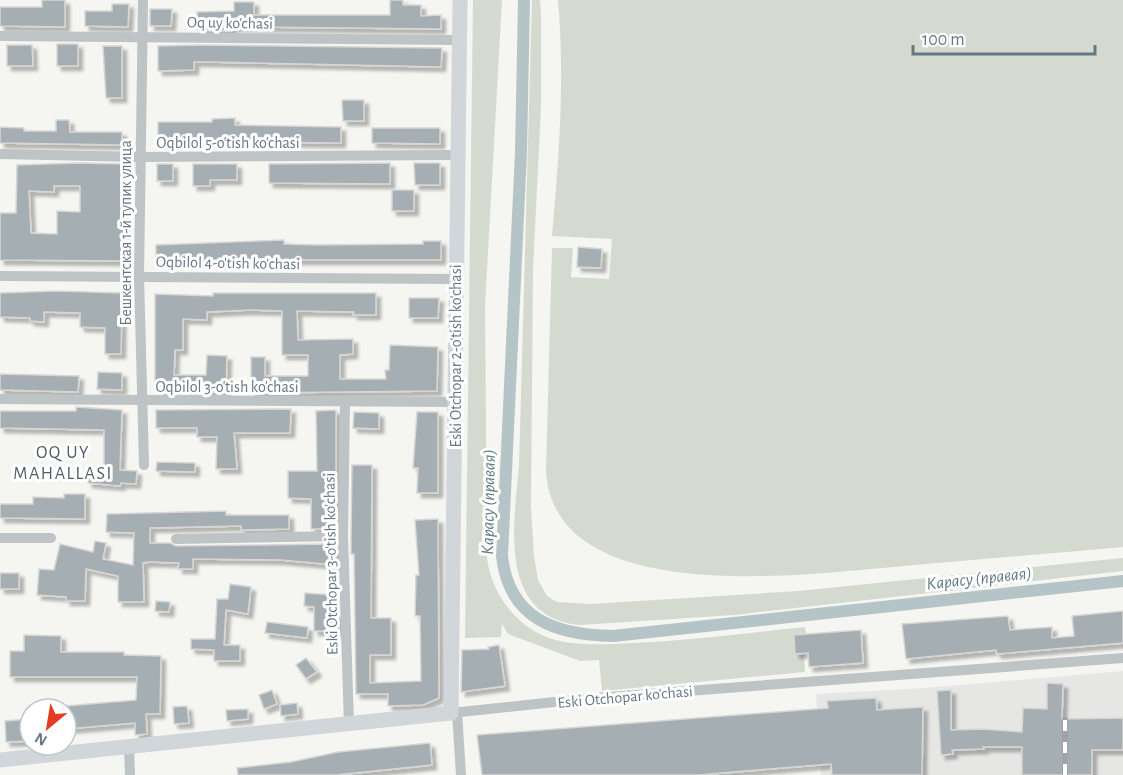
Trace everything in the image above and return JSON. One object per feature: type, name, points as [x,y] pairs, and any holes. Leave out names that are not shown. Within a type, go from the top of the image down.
[{"type":"street","name":"Бешкентская 1-й тупик улица","points":[[143,0],[139,276],[144,465]]},
{"type":"street","name":"Eski Otchopar 2-o'tish ko'chasi","points":[[460,0],[456,156],[454,712],[461,775]]},
{"type":"street","name":"Oq uy ko'chasi","points":[[0,36],[459,40]]},
{"type":"street","name":"Oqbilol 5-o'tish ko'chasi","points":[[0,154],[140,157],[456,156]]},
{"type":"street","name":"Oqbilol 4-o'tish ko'chasi","points":[[0,276],[455,279]]},
{"type":"street","name":"Oqbilol 3-o'tish ko'chasi","points":[[0,399],[454,402]]},
{"type":"street","name":"Eski Otchopar 3-o'tish ko'chasi","points":[[345,402],[343,536],[349,725]]},
{"type":"street","points":[[176,539],[343,536]]},
{"type":"street","points":[[0,538],[51,538]]},
{"type":"street","name":"Eski Otchopar ko'chasi","points":[[0,760],[582,699],[1123,658]]},
{"type":"street","points":[[129,747],[130,775]]},
{"type":"shaded area","points":[[473,0],[502,0],[485,306],[487,558],[489,571],[499,595],[515,616],[537,633],[570,643],[656,642],[805,627],[806,634],[794,636],[795,654],[804,653],[805,672],[602,691],[599,660],[580,661],[508,634],[502,624],[501,637],[465,638]]},
{"type":"shaded area","points":[[532,0],[540,0],[541,106],[533,270],[531,507],[538,580],[547,596],[557,602],[591,604],[798,591],[1123,558],[1123,571],[734,615],[580,625],[553,618],[535,605],[523,586],[516,564],[514,539],[519,466]]},
{"type":"shaded area","points":[[558,0],[1123,0],[1123,547],[820,573],[760,576],[700,574],[643,566],[595,547],[561,517],[546,472],[552,248],[573,248],[571,277],[609,279],[612,239],[552,236],[561,89]]},
{"type":"shaded area","points":[[1123,671],[1123,775],[821,775],[816,694],[925,688]]},
{"type":"building","points":[[42,0],[65,0],[65,27],[0,26],[0,7],[42,7]]},
{"type":"building","points":[[390,0],[403,0],[403,5],[421,5],[421,16],[441,15],[441,29],[231,27],[231,31],[198,30],[197,12],[234,11],[234,2],[254,2],[254,15],[390,15]]},
{"type":"building","points":[[112,4],[129,4],[128,27],[85,26],[85,11],[112,11]]},
{"type":"building","points":[[150,9],[172,9],[171,26],[150,26]]},
{"type":"building","points":[[57,44],[78,44],[78,66],[57,66]]},
{"type":"building","points":[[7,45],[32,45],[33,66],[7,66]]},
{"type":"building","points":[[103,46],[122,46],[122,98],[106,98]]},
{"type":"building","points":[[158,46],[442,48],[441,67],[194,62],[194,70],[158,71]]},
{"type":"building","points":[[342,100],[364,100],[364,121],[343,121]]},
{"type":"building","points":[[235,118],[235,125],[341,127],[341,143],[158,141],[158,122],[212,122],[212,119]]},
{"type":"building","points":[[56,120],[69,120],[70,132],[122,132],[122,145],[0,143],[0,127],[24,128],[24,131],[56,131]]},
{"type":"building","points":[[372,128],[440,128],[440,144],[372,143]]},
{"type":"building","points":[[390,163],[390,184],[269,183],[269,164]]},
{"type":"building","points":[[414,163],[440,163],[440,185],[415,185]]},
{"type":"building","points":[[122,164],[125,261],[0,260],[0,213],[16,213],[17,165]],"holes":[[[54,186],[80,186],[80,212],[57,211],[57,234],[31,233],[29,191],[54,192]]]},
{"type":"building","points":[[157,164],[173,164],[173,181],[157,181]]},
{"type":"building","points":[[193,164],[237,164],[237,180],[210,180],[210,186],[193,186]]},
{"type":"building","points":[[392,190],[414,190],[414,211],[392,211]]},
{"type":"building","points":[[284,240],[284,244],[317,245],[423,244],[423,241],[441,241],[441,260],[156,260],[156,245]]},
{"type":"building","points":[[578,247],[602,249],[601,268],[577,267]]},
{"type":"building","points":[[56,291],[122,293],[121,354],[105,354],[105,328],[80,327],[80,313],[44,312],[44,322],[30,321],[30,318],[0,317],[0,293]]},
{"type":"building","points":[[213,293],[376,293],[376,315],[353,315],[354,312],[297,311],[298,340],[353,339],[353,354],[340,355],[340,379],[386,379],[385,370],[389,370],[390,345],[438,347],[437,391],[251,393],[251,357],[265,357],[265,376],[308,376],[308,355],[282,355],[282,311],[250,310],[207,312],[207,320],[183,319],[183,350],[175,350],[174,375],[206,375],[207,355],[227,356],[226,392],[155,391],[155,294],[213,296]]},
{"type":"building","points":[[409,298],[439,298],[438,318],[409,318]]},
{"type":"building","points":[[98,372],[122,373],[122,390],[97,389]]},
{"type":"building","points":[[0,374],[79,376],[78,392],[0,390]]},
{"type":"building","points":[[76,407],[122,410],[120,470],[137,471],[136,484],[121,483],[120,486],[88,483],[89,469],[104,471],[104,430],[0,428],[0,411],[76,411]]},
{"type":"building","points":[[291,409],[290,433],[234,433],[237,469],[216,469],[217,437],[197,437],[197,428],[156,428],[156,410]]},
{"type":"building","points":[[336,410],[336,529],[311,529],[311,499],[288,498],[288,471],[317,471],[316,411]]},
{"type":"building","points":[[354,412],[379,413],[379,429],[353,428]]},
{"type":"building","points":[[417,412],[438,412],[438,493],[417,493],[418,468],[413,468]]},
{"type":"building","points":[[157,462],[195,463],[195,472],[156,471]]},
{"type":"building","points":[[352,465],[372,465],[371,618],[391,618],[391,655],[370,655],[370,683],[421,681],[420,616],[415,616],[416,575],[419,575],[415,520],[438,519],[439,698],[423,705],[388,706],[388,694],[356,694],[354,554],[351,554]]},
{"type":"building","points":[[64,494],[85,494],[85,519],[0,518],[0,504],[33,504],[33,497],[64,498]]},
{"type":"building","points":[[226,511],[226,515],[289,515],[289,529],[241,530],[241,526],[150,528],[150,543],[170,543],[176,546],[336,544],[335,565],[281,560],[193,559],[193,569],[178,569],[179,563],[150,562],[143,563],[144,602],[118,602],[118,576],[86,569],[85,601],[66,601],[66,597],[37,595],[39,569],[54,570],[60,544],[93,552],[95,541],[106,543],[103,559],[133,565],[134,533],[106,532],[107,514]]},
{"type":"building","points":[[0,573],[19,573],[19,589],[0,589]]},
{"type":"building","points":[[230,584],[251,587],[248,614],[226,610],[224,645],[240,645],[240,661],[214,661],[214,650],[191,649],[191,639],[215,639],[217,599],[228,599]]},
{"type":"building","points":[[305,593],[334,595],[333,614],[338,614],[339,631],[314,631],[314,607],[304,606]]},
{"type":"building","points":[[156,601],[170,602],[169,612],[155,611]]},
{"type":"building","points":[[1123,611],[1123,643],[997,654],[996,650],[906,659],[902,624],[1008,616],[1010,630],[1052,627],[1052,638],[1074,636],[1072,616]]},
{"type":"building","points":[[267,622],[308,627],[307,638],[265,633]]},
{"type":"building","points":[[861,630],[863,663],[809,667],[808,653],[795,654],[794,635]]},
{"type":"building","points":[[24,635],[61,636],[61,652],[124,652],[124,655],[161,656],[160,714],[146,714],[147,734],[135,735],[135,723],[78,728],[78,705],[136,700],[137,677],[10,677],[10,651],[24,651]]},
{"type":"building","points":[[499,645],[505,686],[461,692],[462,650],[489,649],[488,647]]},
{"type":"building","points":[[306,658],[317,672],[306,679],[296,665]]},
{"type":"building","points":[[1047,683],[1063,684],[1062,719],[1123,718],[1123,750],[1092,750],[1092,775],[1022,775],[1022,747],[952,750],[953,754],[941,755],[937,691],[951,690],[951,730],[982,729],[1022,732],[1023,708],[1047,709]]},
{"type":"building","points":[[272,690],[277,704],[264,709],[259,695]]},
{"type":"building","points":[[876,698],[877,710],[923,707],[922,775],[832,775],[831,764],[698,775],[482,775],[477,735],[828,708],[827,701]]},
{"type":"building","points":[[297,703],[298,714],[281,716],[280,705]]},
{"type":"building","points":[[187,706],[189,723],[174,724],[173,707]]},
{"type":"building","points":[[248,709],[248,719],[227,721],[226,710]]},
{"type":"building","points":[[18,720],[18,742],[6,742],[5,721]]},
{"type":"building","points":[[430,743],[432,765],[336,775],[238,775],[237,768],[291,762],[338,752]]},
{"type":"waterway","name":"Карасу (правая)","points":[[524,0],[521,152],[502,556],[506,578],[514,595],[525,609],[539,620],[555,627],[592,635],[613,636],[1123,581]]},
{"type":"railway","points":[[1065,720],[1065,775]]},
{"type":"district","name":"OQ UY MAHALLASI","points":[[63,462]]}]
